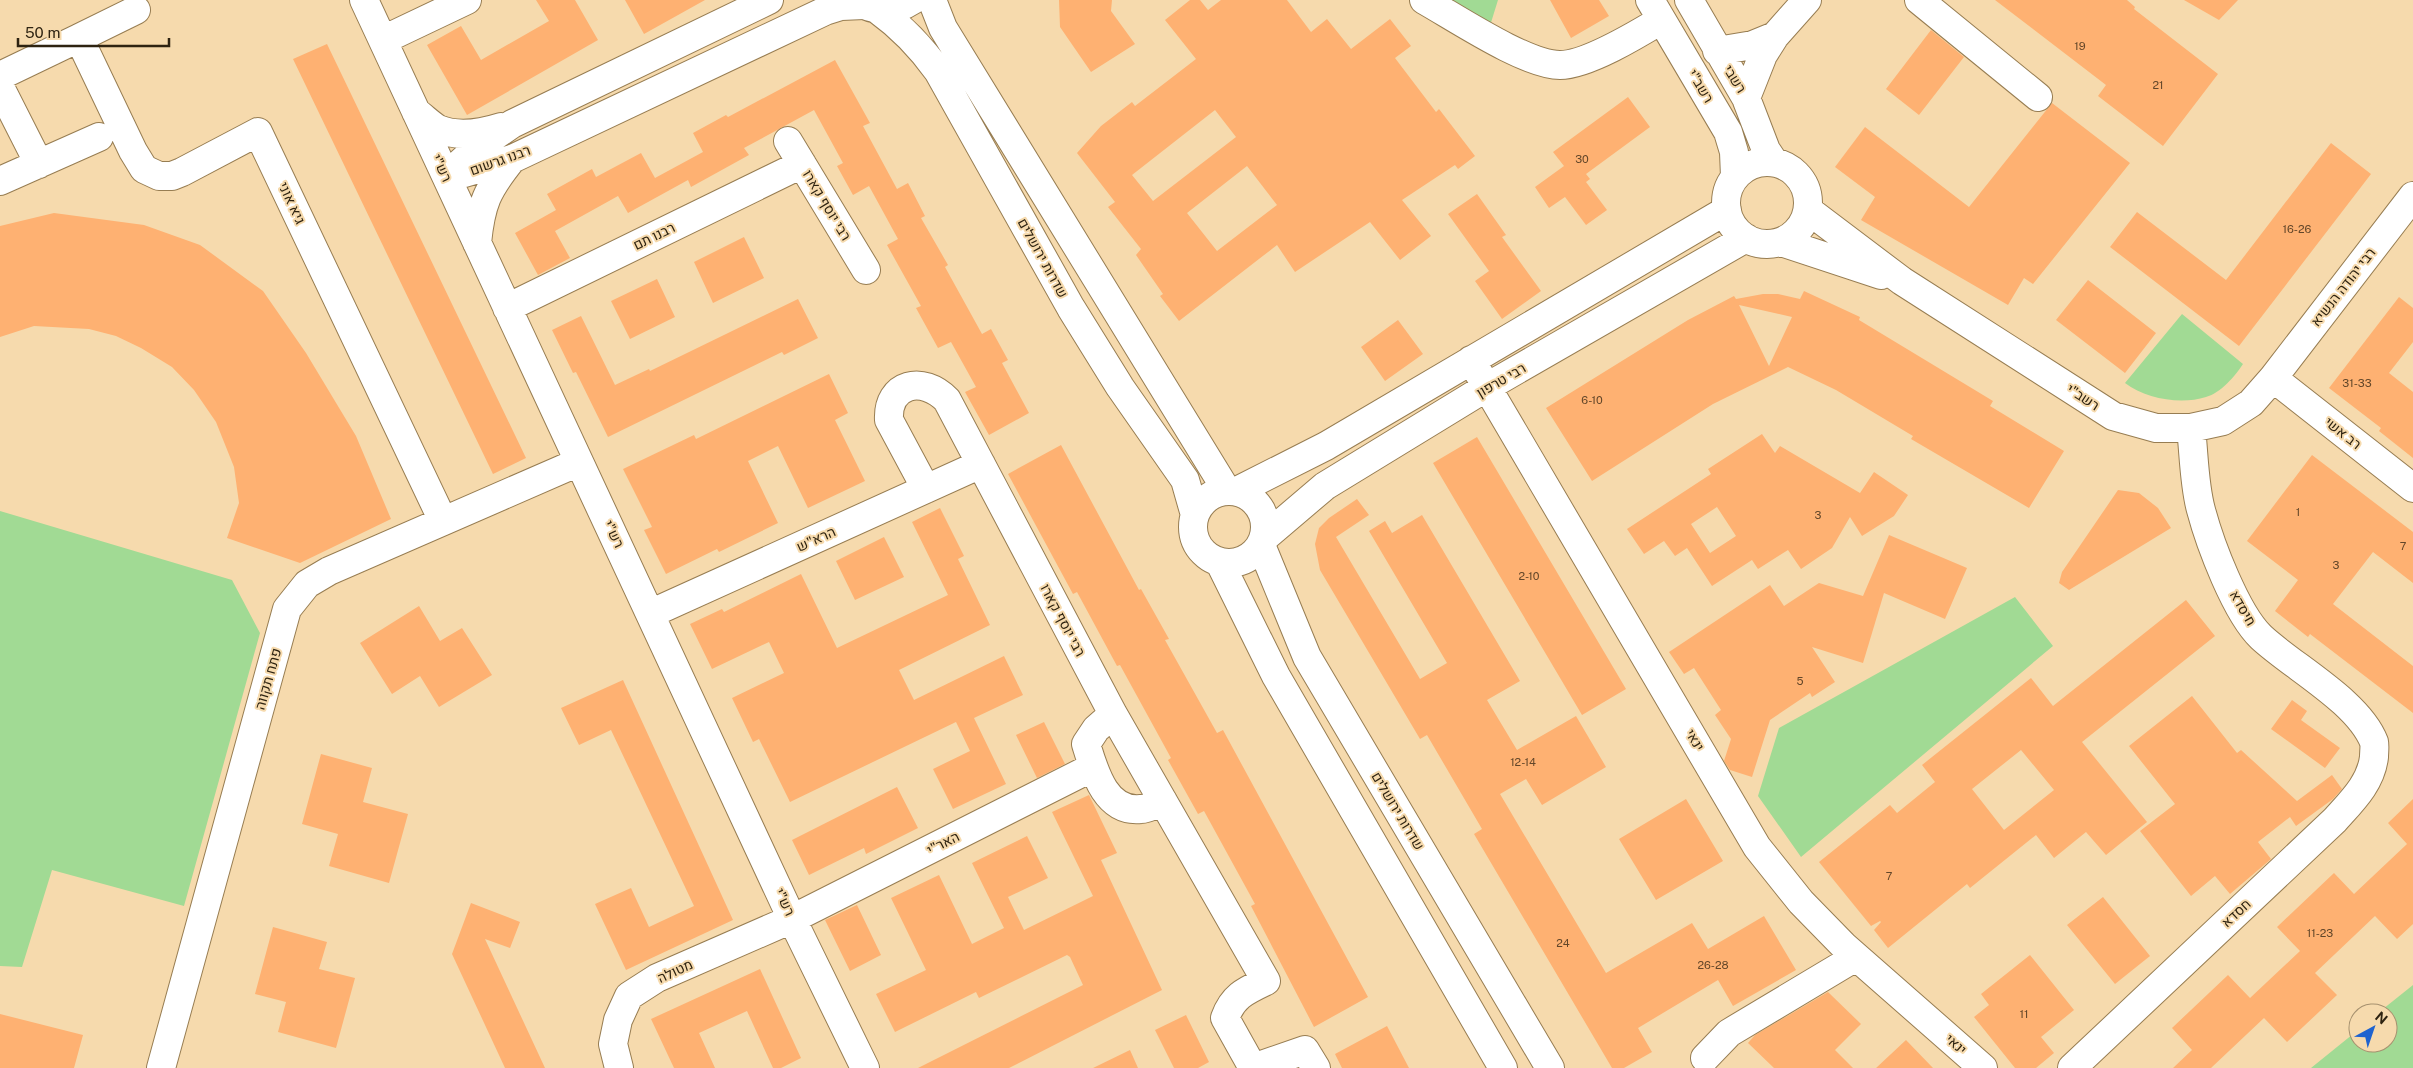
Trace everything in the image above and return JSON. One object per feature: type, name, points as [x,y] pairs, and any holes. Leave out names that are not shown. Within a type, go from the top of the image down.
[{"type":"street","name":"רש\"י","points":[[364,0],[579,462],[652,613],[792,919],[865,1068]]},
{"type":"street","points":[[383,40],[468,0]]},
{"type":"street","name":"רבנו גרשום","points":[[446,176],[476,148],[512,124],[769,0]]},
{"type":"street","name":"רבנו גרשום","points":[[446,176],[464,173],[512,159],[825,11],[841,6],[902,7],[913,0]]},
{"type":"street","points":[[932,0],[943,28],[1232,491],[1254,500],[1260,508],[1265,518],[1263,541],[1248,559],[1239,563],[1220,563],[1212,560],[1199,548],[1193,532],[1194,515],[1207,498],[1232,491],[1326,446],[1727,210]]},
{"type":"street","points":[[1424,0],[1533,61],[1562,66],[1587,58],[1656,10]]},
{"type":"street","name":"רשבי","points":[[1689,0],[1746,98],[1766,150],[1774,162]]},
{"type":"street","points":[[1746,98],[1763,55],[1775,36],[1807,0]]},
{"type":"street","points":[[1919,0],[2038,97]]},
{"type":"street","name":"שדרות ירושלים","points":[[865,5],[902,27],[920,46],[938,71],[1071,308],[1120,387],[1185,480],[1194,515]]},
{"type":"street","points":[[0,76],[136,10]]},
{"type":"street","name":"רשב\"י","points":[[1656,10],[1728,132],[1734,152],[1735,178]]},
{"type":"street","points":[[1717,51],[1753,46],[1775,36]]},
{"type":"street","name":"גיא אוני","points":[[79,38],[132,152],[144,169],[159,176],[172,176],[258,132],[443,521]]},
{"type":"street","points":[[0,88],[39,164]]},
{"type":"street","points":[[416,112],[438,129],[454,132],[484,133],[512,124]]},
{"type":"street","points":[[0,181],[99,137]]},
{"type":"street","name":"רבי יוסף קארו","points":[[788,141],[866,270]]},
{"type":"street","points":[[477,244],[480,216],[488,192],[512,159]]},
{"type":"street","points":[[1774,162],[1786,166],[1804,184],[1808,196],[1808,210],[1799,229],[1781,242],[1764,243],[1746,238],[1730,221],[1727,210],[1729,188],[1735,178],[1751,165],[1774,162]]},
{"type":"street","name":"רבנו תם","points":[[507,308],[802,164]]},
{"type":"street","name":"רבי יהודה הנשיא","points":[[2273,378],[2413,196]]},
{"type":"street","name":"רשב\"י","points":[[1808,210],[1902,281],[2113,416],[2156,428],[2190,428],[2223,421],[2251,403],[2273,378]]},
{"type":"street","name":"רבי טרפון","points":[[1263,541],[1325,486],[1486,387],[1746,238]]},
{"type":"street","name":"רשב\"י","points":[[1781,242],[1902,281]]},
{"type":"street","name":"ינאי","points":[[1470,360],[1757,847],[1801,902],[1856,957],[1983,1068]]},
{"type":"street","name":"רב אשי","points":[[2273,378],[2413,488]]},
{"type":"street","name":"רבי יוסף קארו","points":[[926,489],[888,420],[888,410],[892,401],[902,389],[924,384],[938,390],[947,400],[1114,714],[1266,981],[1244,992],[1230,1004],[1225,1018],[1253,1068]]},
{"type":"street","name":"חיסדא","points":[[2190,428],[2201,510],[2234,594],[2247,619],[2260,636],[2342,702],[2361,721],[2375,744]]},
{"type":"street","name":"פתח תקווה","points":[[161,1068],[287,609],[307,584],[322,576],[579,462]]},
{"type":"street","name":"הרא\"ש","points":[[652,613],[981,464]]},
{"type":"street","name":"שדרות ירושלים","points":[[1263,541],[1282,600],[1307,657],[1550,1068]]},
{"type":"street","points":[[1220,563],[1276,676],[1503,1068]]},
{"type":"street","points":[[1114,714],[1096,729],[1086,744],[1102,789],[1123,808],[1142,809],[1163,801]]},
{"type":"street","name":"חסדא","points":[[2072,1068],[2335,820],[2359,792],[2372,771],[2375,744]]},
{"type":"street","name":"האר\"י","points":[[792,919],[1093,767]]},
{"type":"street","name":"מטולה","points":[[619,1068],[613,1044],[618,1020],[629,996],[657,978],[792,919]]},
{"type":"street","points":[[1705,1058],[1729,1032],[1856,957]]},
{"type":"street","points":[[1253,1068],[1310,1059]]},
{"type":"green space","points":[[1439,0],[1498,0],[1489,29]]},
{"type":"green space","points":[[2182,314],[2243,364],[2227,384],[2217,392],[2206,397],[2186,400],[2164,399],[2133,389],[2125,383]]},
{"type":"green space","points":[[0,511],[232,580],[260,633],[184,906],[52,870],[22,967],[0,966]]},
{"type":"green space","points":[[2015,597],[2053,646],[1801,857],[1758,796],[1779,728]]},
{"type":"green space","points":[[2413,985],[2413,1068],[2311,1068],[2348,1038],[2348,1053],[2398,1053],[2398,1003],[2390,1003]]},
{"type":"building","points":[[536,0],[575,0],[598,40],[467,115],[427,45],[461,26],[481,60],[549,21]]},
{"type":"building","points":[[625,0],[705,0],[644,34]]},
{"type":"building","points":[[1059,0],[1112,0],[1111,11],[1135,44],[1091,72],[1060,27]]},
{"type":"building","points":[[1190,0],[1200,0],[1208,10],[1221,0],[1287,0],[1311,32],[1327,19],[1351,49],[1390,19],[1411,46],[1395,58],[1436,112],[1439,109],[1475,156],[1458,169],[1455,165],[1402,200],[1431,236],[1400,260],[1370,222],[1295,272],[1277,245],[1179,321],[1160,296],[1163,294],[1136,255],[1141,249],[1108,207],[1115,202],[1077,153],[1101,126],[1132,102],[1135,106],[1196,59],[1165,20]],"holes":[[[1215,110],[1236,137],[1153,201],[1132,175]],[[1247,166],[1277,205],[1217,251],[1187,213]]]},
{"type":"building","points":[[1550,0],[1599,0],[1609,16],[1571,38]]},
{"type":"building","points":[[1995,0],[2127,0],[2135,7],[2134,9],[2218,74],[2163,146],[2098,96],[2106,85]]},
{"type":"building","points":[[2184,0],[2238,0],[2219,20]]},
{"type":"building","points":[[1931,30],[1964,57],[1919,115],[1886,89]]},
{"type":"building","points":[[327,44],[526,458],[493,474],[293,59]]},
{"type":"building","points":[[835,60],[870,123],[863,126],[897,189],[908,183],[925,216],[921,218],[948,265],[945,267],[982,334],[991,329],[1008,360],[1002,363],[1029,413],[989,435],[965,392],[976,387],[951,342],[938,348],[916,308],[921,306],[887,245],[898,239],[869,186],[853,195],[837,166],[843,163],[814,110],[744,148],[749,155],[691,187],[688,180],[628,213],[618,196],[555,231],[570,258],[538,275],[515,233],[556,210],[547,194],[592,169],[596,177],[641,153],[655,178],[703,152],[693,133],[726,115],[728,117]]},
{"type":"building","points":[[1628,97],[1650,127],[1586,174],[1590,179],[1586,182],[1607,210],[1586,225],[1565,197],[1549,208],[1535,187],[1564,166],[1553,152]]},
{"type":"building","points":[[2052,103],[2130,163],[2033,284],[2024,278],[2008,305],[1861,220],[1875,197],[1835,167],[1865,127],[1969,207]]},
{"type":"building","points":[[2331,143],[2371,174],[2239,346],[2110,247],[2137,212],[2226,280]]},
{"type":"building","points":[[1477,194],[1506,235],[1502,237],[1541,291],[1502,319],[1475,281],[1489,271],[1448,214]]},
{"type":"building","points":[[54,213],[144,225],[200,245],[263,291],[306,353],[356,436],[391,519],[300,563],[227,538],[239,503],[234,467],[216,422],[194,390],[172,367],[141,348],[116,336],[89,329],[34,326],[0,337],[0,226]]},
{"type":"building","points":[[744,237],[764,278],[713,303],[694,262]]},
{"type":"building","points":[[657,279],[675,317],[630,339],[611,301]]},
{"type":"building","points":[[2088,280],[2156,333],[2125,373],[2056,320]]},
{"type":"building","points":[[1804,291],[1860,317],[1859,320],[1993,401],[1990,406],[2064,451],[2029,508],[1911,439],[1913,436],[1836,390],[1788,367],[1713,404],[1592,481],[1546,408],[1688,320],[1734,296],[1736,299],[1763,294],[1778,294],[1800,299]],"holes":[[[1739,305],[1792,317],[1769,366]]]},
{"type":"building","points":[[2399,297],[2413,308],[2413,342],[2389,373],[2413,392],[2413,458],[2379,431],[2381,428],[2329,388]]},
{"type":"building","points":[[798,299],[818,338],[784,355],[782,352],[608,437],[576,372],[573,373],[552,330],[581,316],[615,385],[649,369],[650,371]]},
{"type":"building","points":[[1398,320],[1423,354],[1385,381],[1361,347]]},
{"type":"building","points":[[829,374],[848,413],[835,420],[865,481],[808,508],[778,446],[748,461],[778,523],[719,552],[717,549],[666,574],[644,530],[652,527],[623,469],[694,435],[696,439]]},
{"type":"building","points":[[1762,434],[1775,453],[1780,446],[1860,493],[1874,472],[1908,495],[1894,516],[1862,536],[1850,517],[1832,548],[1801,569],[1788,550],[1758,569],[1752,560],[1712,586],[1687,548],[1675,556],[1664,541],[1644,554],[1627,529],[1711,474],[1708,469]],"holes":[[[1717,507],[1736,536],[1710,553],[1691,524]]]},
{"type":"building","points":[[1477,437],[1626,689],[1582,715],[1433,463]]},
{"type":"building","points":[[1061,445],[1139,590],[1141,589],[1169,639],[1165,640],[1217,733],[1223,730],[1368,997],[1314,1027],[1251,906],[1255,904],[1204,811],[1198,814],[1168,760],[1171,758],[1120,665],[1117,666],[1077,592],[1073,594],[1008,474]]},
{"type":"building","points":[[2312,455],[2413,532],[2413,583],[2373,552],[2333,604],[2413,666],[2413,713],[2310,634],[2308,637],[2275,611],[2298,580],[2247,541]]},
{"type":"building","points":[[2118,490],[2139,493],[2158,508],[2171,528],[2069,590],[2059,583],[2062,572]]},
{"type":"building","points":[[1357,499],[1369,515],[1336,537],[1420,679],[1447,663],[1369,531],[1385,521],[1392,533],[1422,515],[1520,681],[1487,700],[1517,750],[1576,716],[1606,767],[1542,805],[1526,779],[1500,794],[1606,973],[1692,923],[1708,949],[1764,916],[1796,970],[1733,1006],[1718,980],[1638,1028],[1652,1052],[1624,1068],[1612,1068],[1474,834],[1482,829],[1427,735],[1420,739],[1320,570],[1315,544],[1319,528],[1329,518]]},
{"type":"building","points":[[940,508],[964,556],[958,559],[990,625],[899,670],[914,700],[1004,656],[1023,695],[974,718],[1006,784],[953,809],[933,769],[970,751],[956,722],[790,802],[759,739],[753,742],[732,698],[784,673],[769,642],[712,669],[690,624],[722,609],[724,612],[801,574],[837,648],[948,595],[912,522]]},
{"type":"building","points":[[1889,535],[1967,568],[1945,619],[1884,593],[1863,663],[1812,647],[1835,682],[1812,697],[1810,693],[1770,720],[1752,777],[1730,770],[1724,761],[1731,739],[1715,715],[1721,710],[1694,668],[1684,674],[1669,652],[1770,585],[1784,606],[1819,583],[1863,596]]},
{"type":"building","points":[[884,537],[904,577],[855,600],[836,561]]},
{"type":"building","points":[[2186,600],[2215,636],[2082,742],[2147,822],[2106,855],[2086,832],[2054,858],[2036,835],[1970,888],[1967,884],[1888,948],[1874,930],[1881,922],[1871,926],[1819,862],[1890,805],[1897,813],[1935,782],[1922,765],[2031,678],[2053,706]],"holes":[[[2021,750],[2054,790],[2004,830],[1972,789]]]},
{"type":"building","points":[[419,606],[440,641],[462,628],[492,675],[439,707],[420,676],[392,694],[360,643]]},
{"type":"building","points":[[623,680],[733,920],[626,970],[595,904],[631,888],[649,927],[694,906],[611,730],[579,745],[561,708]]},
{"type":"building","points":[[2192,696],[2237,753],[2241,750],[2297,801],[2332,775],[2342,789],[2333,799],[2296,826],[2290,817],[2258,842],[2271,859],[2230,894],[2215,876],[2191,896],[2140,831],[2175,804],[2129,746]]},
{"type":"building","points":[[2292,700],[2307,711],[2301,720],[2340,748],[2325,768],[2271,729]]},
{"type":"building","points":[[1044,722],[1065,764],[1037,778],[1016,735]]},
{"type":"building","points":[[321,754],[372,768],[363,802],[408,814],[389,883],[329,866],[338,834],[302,824]]},
{"type":"building","points":[[897,787],[918,828],[866,854],[864,848],[809,875],[792,840]]},
{"type":"building","points":[[1089,795],[1117,853],[1101,860],[1162,990],[1009,1068],[918,1068],[1083,985],[1070,957],[1067,955],[979,998],[976,992],[895,1032],[876,994],[926,970],[891,898],[939,875],[972,944],[1004,928],[972,863],[1027,836],[1048,878],[1008,897],[1024,930],[1093,896],[1052,812]]},
{"type":"building","points":[[1686,799],[1723,861],[1656,900],[1619,839]]},
{"type":"building","points":[[2413,799],[2413,924],[2397,939],[2375,916],[2315,973],[2337,995],[2287,1042],[2264,1018],[2211,1068],[2173,1068],[2192,1050],[2172,1028],[2228,975],[2250,998],[2300,951],[2277,927],[2334,873],[2354,894],[2407,844],[2388,823]]},
{"type":"building","points":[[2103,897],[2150,956],[2115,984],[2067,925]]},
{"type":"building","points":[[471,903],[520,922],[510,948],[485,939],[545,1068],[505,1068],[452,954]]},
{"type":"building","points":[[857,905],[881,955],[850,971],[825,920]]},
{"type":"building","points":[[273,927],[327,942],[319,969],[355,978],[336,1048],[278,1032],[286,1002],[255,994]]},
{"type":"building","points":[[2030,955],[2074,1010],[2041,1037],[2054,1053],[2036,1068],[2015,1068],[1974,1017],[1989,1005],[1981,994]]},
{"type":"building","points":[[760,969],[801,1058],[781,1068],[773,1068],[747,1011],[699,1033],[715,1068],[674,1068],[651,1019]]},
{"type":"building","points":[[1828,992],[1861,1024],[1835,1050],[1853,1068],[1774,1068],[1748,1043],[1755,1035]]},
{"type":"building","points":[[0,1014],[83,1035],[74,1068],[0,1068]]},
{"type":"building","points":[[1186,1015],[1209,1062],[1198,1068],[1174,1068],[1155,1030]]},
{"type":"building","points":[[1387,1026],[1409,1068],[1342,1068],[1335,1054]]},
{"type":"building","points":[[1906,1040],[1933,1068],[1876,1068]]},
{"type":"building","points":[[1130,1050],[1138,1068],[1093,1068]]}]
